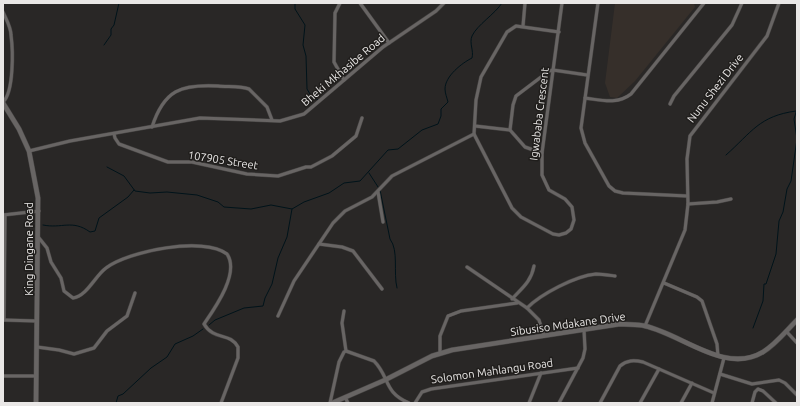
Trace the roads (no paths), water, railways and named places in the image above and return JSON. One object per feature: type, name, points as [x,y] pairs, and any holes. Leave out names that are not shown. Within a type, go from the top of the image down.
[{"type":"street","points":[[340,3],[335,13],[334,62],[344,80]]},
{"type":"street","points":[[360,3],[389,43]]},
{"type":"street","name":"Bheki Mkhasibe Road","points":[[29,151],[70,141],[200,118],[287,120],[304,114],[389,43],[436,11],[444,3]]},
{"type":"street","points":[[523,26],[526,3]]},
{"type":"street","name":"Igwababa Crescent","points":[[474,134],[512,208],[518,214],[553,234],[563,235],[569,231],[573,224],[573,210],[569,203],[553,193],[547,186],[542,175],[542,153],[562,3]]},
{"type":"street","points":[[598,3],[587,75],[582,134],[609,186],[615,191],[624,193],[687,196]]},
{"type":"street","points":[[585,98],[616,101],[624,100],[631,94],[704,3]]},
{"type":"street","points":[[670,104],[674,96],[732,25],[742,3]]},
{"type":"street","name":"Nunu Shezi Drive","points":[[645,326],[685,230],[688,204],[687,159],[690,136],[767,36],[779,3]]},
{"type":"street","points":[[3,12],[12,35],[10,85],[7,98],[3,102]]},
{"type":"street","points":[[278,316],[294,281],[333,223],[345,210],[365,201],[378,192],[392,176],[474,134],[475,110],[481,76],[507,32],[516,26],[523,26],[558,32]]},
{"type":"street","points":[[510,130],[513,105],[516,96],[545,72],[553,70],[587,75]]},
{"type":"street","points":[[152,127],[160,106],[171,93],[181,88],[197,86],[249,89],[267,107],[272,120]]},
{"type":"street","name":"King Dingane Road","points":[[3,102],[20,129],[29,151],[36,183],[39,210],[36,403]]},
{"type":"street","name":"107905 Street","points":[[114,134],[119,144],[165,162],[192,162],[247,174],[278,176],[306,167],[311,167],[332,156],[356,136],[362,118]]},
{"type":"street","points":[[475,126],[510,130],[525,147],[542,153]]},
{"type":"street","points":[[378,192],[383,222]]},
{"type":"street","points":[[688,204],[717,202],[731,199]]},
{"type":"street","points":[[37,321],[4,320],[4,215],[39,210]]},
{"type":"street","points":[[38,238],[47,248],[51,262],[61,278],[64,291],[73,298],[82,294],[107,267],[127,257],[157,249],[183,246],[206,247],[227,254],[231,264],[229,278],[217,304],[204,324],[211,333],[230,339],[238,347],[238,358],[221,403]]},
{"type":"street","points":[[319,244],[342,247],[353,251],[382,289]]},
{"type":"street","points":[[512,299],[527,286],[534,266]]},
{"type":"street","points":[[467,267],[517,303],[527,308],[539,320],[544,336]]},
{"type":"street","points":[[527,308],[542,295],[576,281],[597,274],[614,276]]},
{"type":"street","points":[[664,283],[697,297],[702,301],[717,344],[718,356]]},
{"type":"street","points":[[37,348],[59,350],[74,354],[94,348],[107,331],[129,314],[135,293]]},
{"type":"street","points":[[440,353],[440,336],[448,316],[461,312],[517,303]]},
{"type":"street","points":[[331,403],[339,362],[346,351],[342,323],[344,311]]},
{"type":"street","name":"Sibusiso Mdakane Drive","points":[[331,403],[440,353],[620,324],[645,326],[724,358],[744,359],[758,355],[773,345],[797,320]]},
{"type":"street","points":[[559,403],[578,368],[585,349],[584,330]]},
{"type":"street","points":[[786,331],[797,343]]},
{"type":"street","points":[[346,351],[374,361],[395,396],[409,403]]},
{"type":"street","points":[[712,403],[724,358]]},
{"type":"street","points":[[600,403],[620,366],[625,362],[636,360],[714,393]]},
{"type":"street","name":"Solomon Mahlangu Road","points":[[415,403],[422,392],[431,389],[578,368]]},
{"type":"street","points":[[640,403],[659,369]]},
{"type":"street","points":[[529,403],[541,373]]},
{"type":"street","points":[[720,374],[752,384],[778,380],[785,383],[797,395]]},
{"type":"street","points":[[3,376],[36,376]]},
{"type":"street","points":[[681,403],[692,383]]},
{"type":"street","points":[[752,403],[755,392],[758,389],[776,403]]},
{"type":"street","points":[[345,397],[348,403]]},
{"type":"waterway","points":[[104,45],[111,35],[111,29],[114,25],[119,3]]},
{"type":"waterway","points":[[295,3],[295,9],[305,25],[303,45],[306,56],[307,89],[310,94],[318,100]]},
{"type":"waterway","points":[[107,167],[124,176],[135,191],[197,195],[218,202],[224,207],[251,209],[271,205],[292,209],[304,202],[329,193],[344,183],[360,181],[388,150],[398,149],[422,130],[438,124],[441,116],[441,109],[448,102],[445,89],[448,79],[459,67],[472,58],[471,41],[474,32],[502,3]]},
{"type":"waterway","points":[[753,328],[763,301],[764,284],[766,284],[776,254],[779,221],[783,212],[787,189],[791,181],[797,139],[794,119],[797,109]]},
{"type":"waterway","points":[[726,155],[764,121],[783,113],[796,111]]},
{"type":"waterway","points":[[369,173],[380,190],[390,239],[394,249],[397,288]]},
{"type":"waterway","points":[[43,225],[72,225],[84,228],[90,232],[95,231],[99,218],[128,197],[134,190]]},
{"type":"waterway","points":[[209,325],[215,320],[244,308],[263,306],[272,284],[278,258],[287,237],[292,209]]},
{"type":"waterway","points":[[116,403],[118,396],[123,394],[151,368],[167,357],[175,344],[193,336],[203,329]]}]
